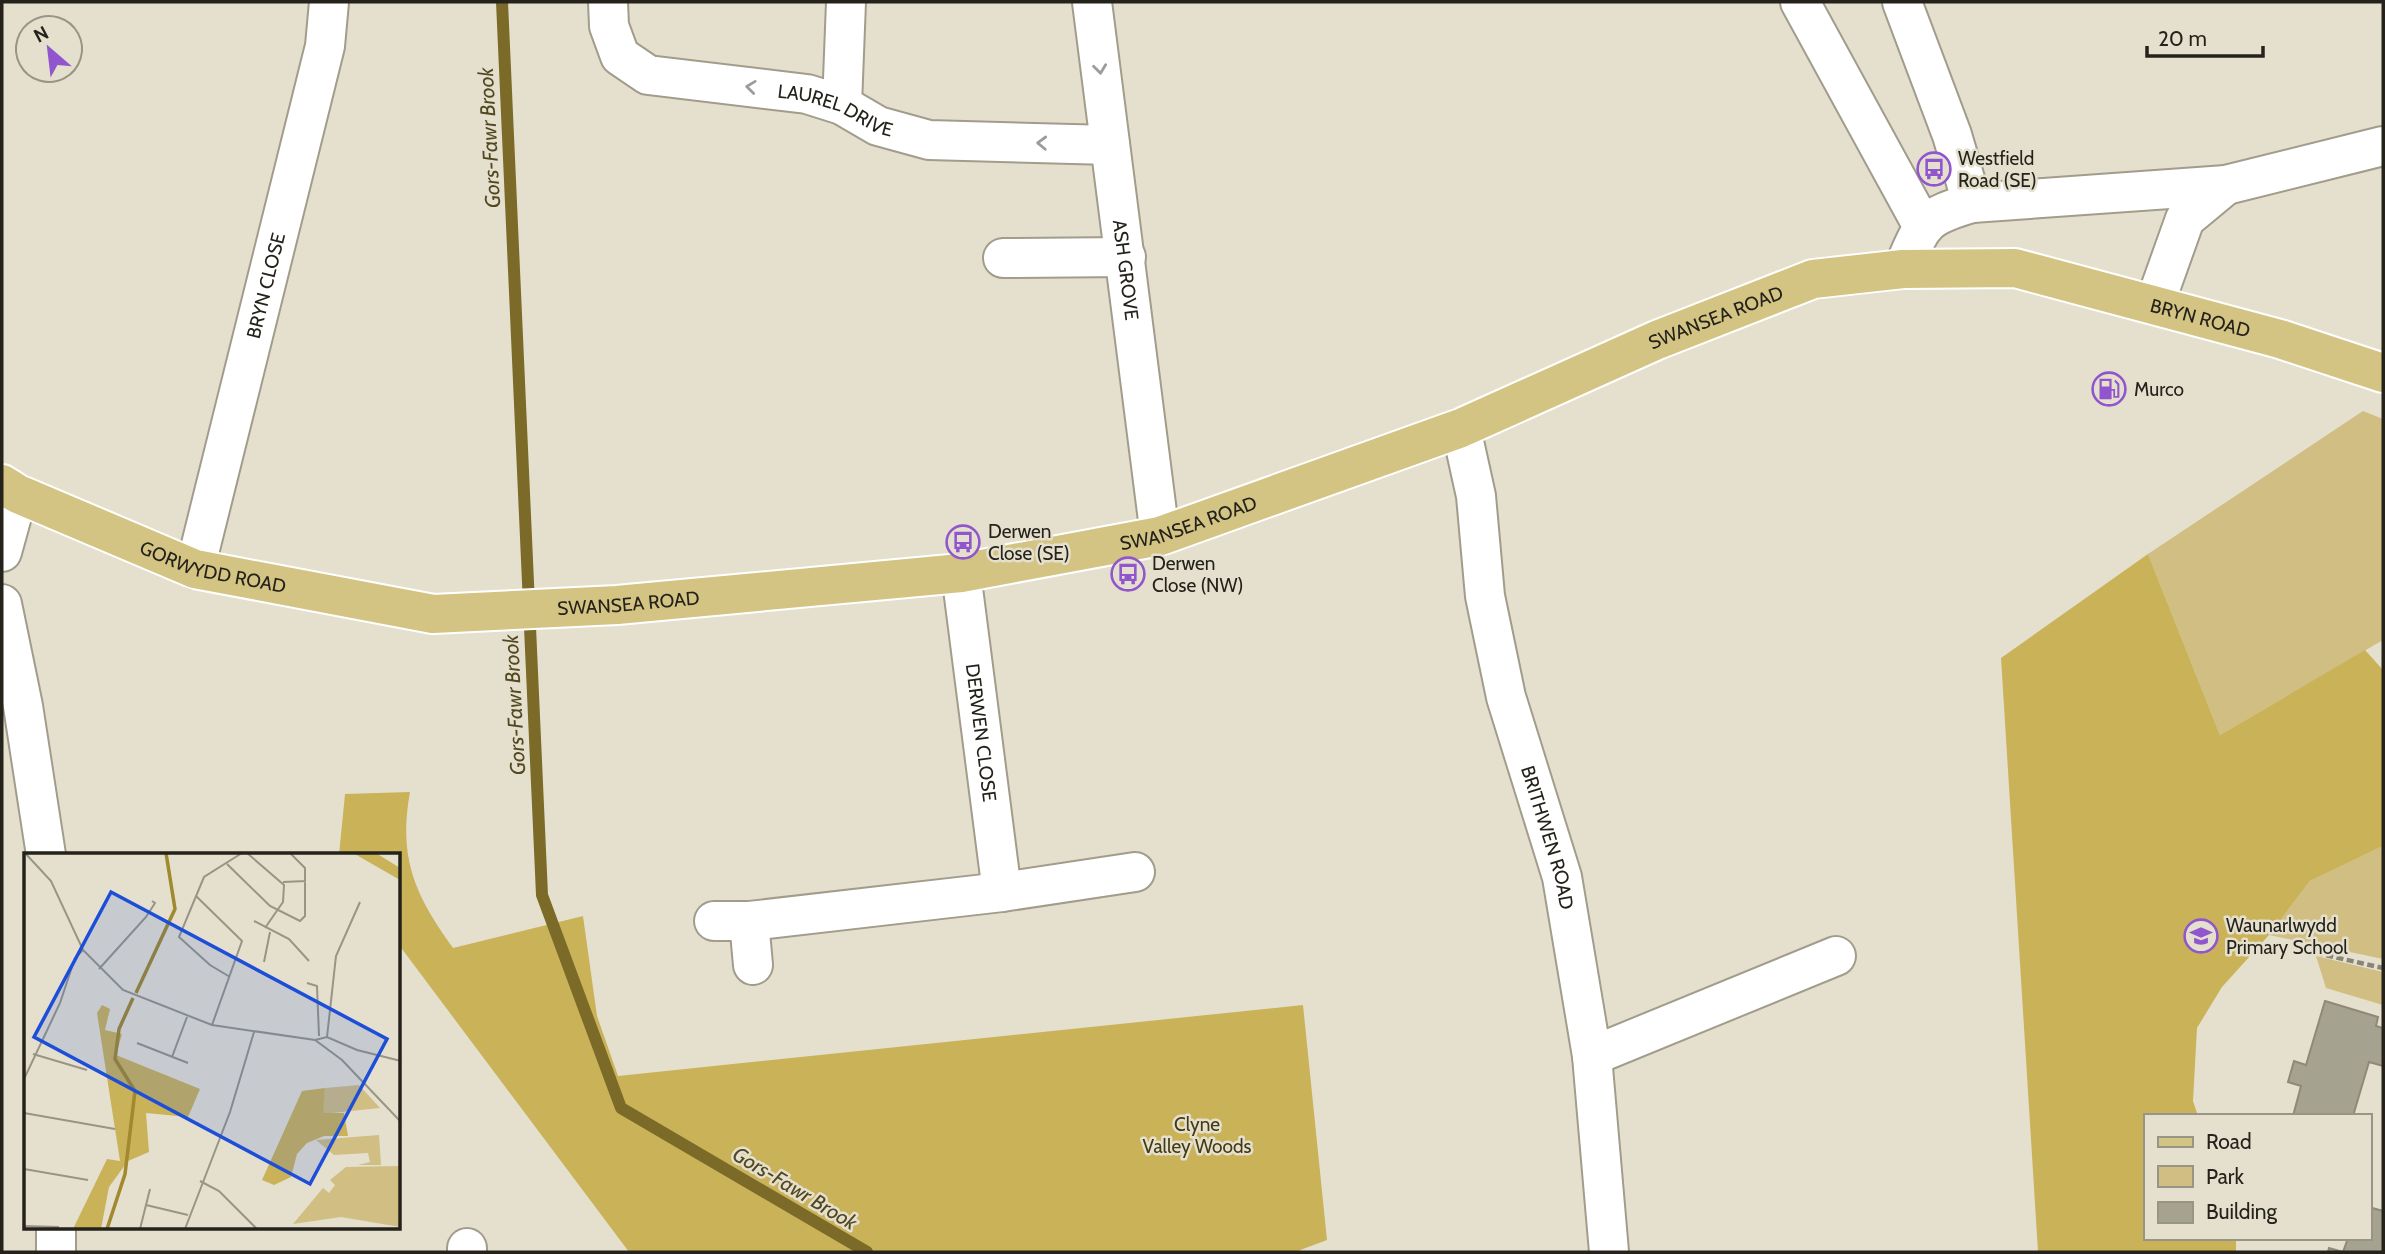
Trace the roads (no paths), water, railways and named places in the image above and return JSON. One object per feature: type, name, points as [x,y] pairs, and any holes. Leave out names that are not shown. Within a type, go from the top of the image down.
[{"type":"main road","name":"BRYN ROAD","points":[[2015,268],[2155,303],[2280,339],[2383,373]]},
{"type":"main road","name":"SWANSEA ROAD","points":[[433,614],[617,605],[961,573],[1160,536],[1461,428],[1657,340],[1813,279],[1903,269],[2015,268]]},
{"type":"main road","name":"GORWYDD ROAD","points":[[10,489],[195,569],[433,614]]},
{"type":"street","name":"BRYN CLOSE","points":[[195,569],[326,46],[329,2]]},
{"type":"street","name":"LAUREL DRIVE","points":[[608,2],[609,26],[620,56],[648,75],[807,94],[842,104],[878,126],[929,140],[1110,145]]},
{"type":"street","points":[[842,104],[846,2]]},
{"type":"street","name":"ASH GROVE","points":[[1092,2],[1160,536]]},
{"type":"street","points":[[1800,2],[1922,225]]},
{"type":"street","points":[[1902,2],[1952,135],[1972,203]]},
{"type":"street","points":[[1903,269],[1922,225],[1942,211],[1972,203],[2226,185],[2383,146]]},
{"type":"street","points":[[2155,303],[2185,219],[2226,185]]},
{"type":"street","points":[[1003,258],[1126,257]]},
{"type":"street","name":"BRITHWEN ROAD","points":[[1461,428],[1476,496],[1485,596],[1506,697],[1562,877],[1592,1056],[1609,1252]]},
{"type":"street","points":[[2,552],[10,489]]},
{"type":"street","name":"DERWEN CLOSE","points":[[961,573],[1002,892]]},
{"type":"street","points":[[2,604],[23,706],[46,853]]},
{"type":"street","points":[[753,965],[731,921],[1002,892],[1135,872]]},
{"type":"street","points":[[1592,1056],[1836,956]]},
{"type":"street","points":[[56,1230],[56,1252]]},
{"type":"waterway","name":"Gors-Fawr Brook","points":[[502,2],[542,895],[621,1108],[867,1252]]},
{"type":"place","name":"Westfield Road (SE)","points":[[1934,169]]},
{"type":"place","name":"Murco","points":[[2109,389]]},
{"type":"place","name":"Derwen Close (SE)","points":[[963,542]]},
{"type":"place","name":"Derwen Close (NW)","points":[[1128,574]]},
{"type":"place","name":"Waunarlwydd Primary School","points":[[2201,936]]},
{"type":"park label","name":"Clyne Valley Woods","points":[[1197,1135]]}]
